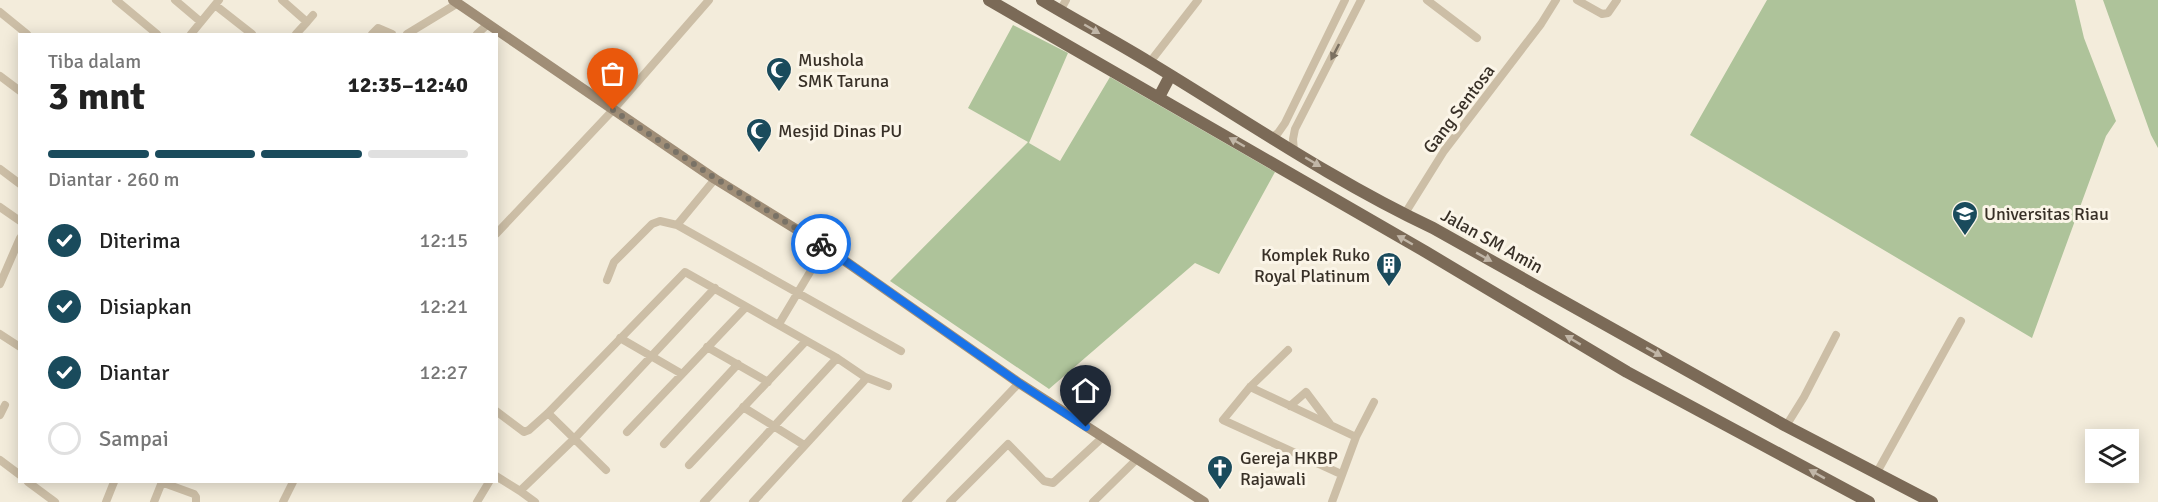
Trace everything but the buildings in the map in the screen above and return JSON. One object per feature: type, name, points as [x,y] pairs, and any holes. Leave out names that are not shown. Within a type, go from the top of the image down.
[{"type":"main road","points":[[989,0],[1426,252],[1627,372],[1855,499],[1869,502]]},
{"type":"main road","name":"Jalan SM Amin","points":[[1042,0],[1063,5],[1170,76],[1404,215],[1433,228],[1786,426],[1932,502]]},
{"type":"main road","points":[[1159,97],[1170,76]]},
{"type":"street","points":[[116,0],[156,33]]},
{"type":"street","points":[[175,0],[201,22]]},
{"type":"street","points":[[282,0],[307,22]]},
{"type":"street","points":[[498,232],[613,110],[708,0]]},
{"type":"street","points":[[1150,63],[1198,0]]},
{"type":"street","points":[[1271,138],[1278,134],[1286,123],[1345,0]]},
{"type":"street","points":[[1294,151],[1295,129],[1361,0]]},
{"type":"street","points":[[1427,0],[1477,38]]},
{"type":"street","name":"Gang Sentosa","points":[[1404,215],[1444,151],[1541,24],[1556,0]]},
{"type":"street","points":[[1577,0],[1602,14],[1608,13],[1617,0]]},
{"type":"street","points":[[192,33],[217,2],[251,33]]},
{"type":"street","points":[[408,33],[455,2],[715,178],[825,247],[1019,383],[1204,502]]},
{"type":"street","points":[[0,12],[26,33]]},
{"type":"street","points":[[297,33],[313,15]]},
{"type":"street","points":[[478,33],[488,24]]},
{"type":"street","points":[[373,33],[378,28],[390,33]]},
{"type":"street","points":[[0,76],[18,89]]},
{"type":"street","points":[[0,168],[18,182]]},
{"type":"street","points":[[677,225],[715,178]]},
{"type":"street","points":[[0,207],[18,220]]},
{"type":"street","points":[[607,280],[614,262],[651,224],[660,221],[677,225],[901,351]]},
{"type":"street","points":[[0,284],[18,243]]},
{"type":"street","points":[[779,324],[825,247]]},
{"type":"street","points":[[678,267],[746,308],[779,324],[837,358],[865,377],[888,386]]},
{"type":"street","points":[[498,412],[526,432],[548,413],[685,272]]},
{"type":"street","points":[[520,491],[575,438],[715,288]]},
{"type":"street","points":[[627,432],[746,308]]},
{"type":"street","points":[[1876,474],[1961,321]]},
{"type":"street","points":[[0,334],[18,346]]},
{"type":"street","points":[[1786,426],[1804,397],[1836,334]]},
{"type":"street","points":[[620,338],[682,374]]},
{"type":"street","points":[[689,465],[806,341]]},
{"type":"street","points":[[707,347],[768,382]]},
{"type":"street","points":[[1288,350],[1250,387],[1222,419],[1341,474]]},
{"type":"street","points":[[704,502],[837,358]]},
{"type":"street","points":[[664,444],[738,364]]},
{"type":"street","points":[[753,502],[864,381],[865,377]]},
{"type":"street","points":[[906,502],[1019,383]]},
{"type":"street","points":[[1250,387],[1356,437]]},
{"type":"street","points":[[1290,406],[1306,392],[1331,425]]},
{"type":"street","points":[[1332,502],[1356,437],[1374,402]]},
{"type":"street","points":[[0,415],[5,405]]},
{"type":"street","points":[[743,407],[804,445]]},
{"type":"street","points":[[548,413],[606,470]]},
{"type":"street","points":[[950,502],[1008,444],[1044,481],[1053,483],[1103,438]]},
{"type":"street","points":[[1093,502],[1137,459]]},
{"type":"street","points":[[0,460],[18,474]]},
{"type":"street","points":[[498,477],[535,502]]},
{"type":"street","points":[[29,483],[55,502]]},
{"type":"street","points":[[106,502],[114,483]]},
{"type":"street","points":[[154,502],[161,483]]},
{"type":"street","points":[[164,483],[194,494],[195,502]]},
{"type":"street","points":[[284,502],[293,483]]},
{"type":"street","points":[[477,502],[488,483]]},
{"type":"green space","name":"Universitas Riau","points":[[1767,0],[2075,0],[2084,38],[2116,121],[2106,136],[2032,338],[1690,135]]},
{"type":"green space","points":[[2103,0],[2158,0],[2158,148],[2151,135]]},
{"type":"green space","points":[[1013,25],[1068,53],[1029,143],[1060,161],[1110,77],[1275,172],[1219,274],[1195,263],[1049,389],[890,281],[1028,142],[968,108]]},
{"type":"way so far","points":[[613,110],[715,178],[821,244]]},
{"type":"place","name":"Mushola SMK Taruna","points":[[779,93]]},
{"type":"place","name":"Mesjid Dinas PU","points":[[759,154]]},
{"type":"place","name":"Universitas Riau","points":[[1965,237]]},
{"type":"place","name":"Komplek Ruko Royal Platinum","points":[[1389,288]]},
{"type":"place","name":"Gereja HKBP Rajawali","points":[[1220,491]]},
{"type":"route","points":[[821,244],[1019,383],[1086,427]]}]
